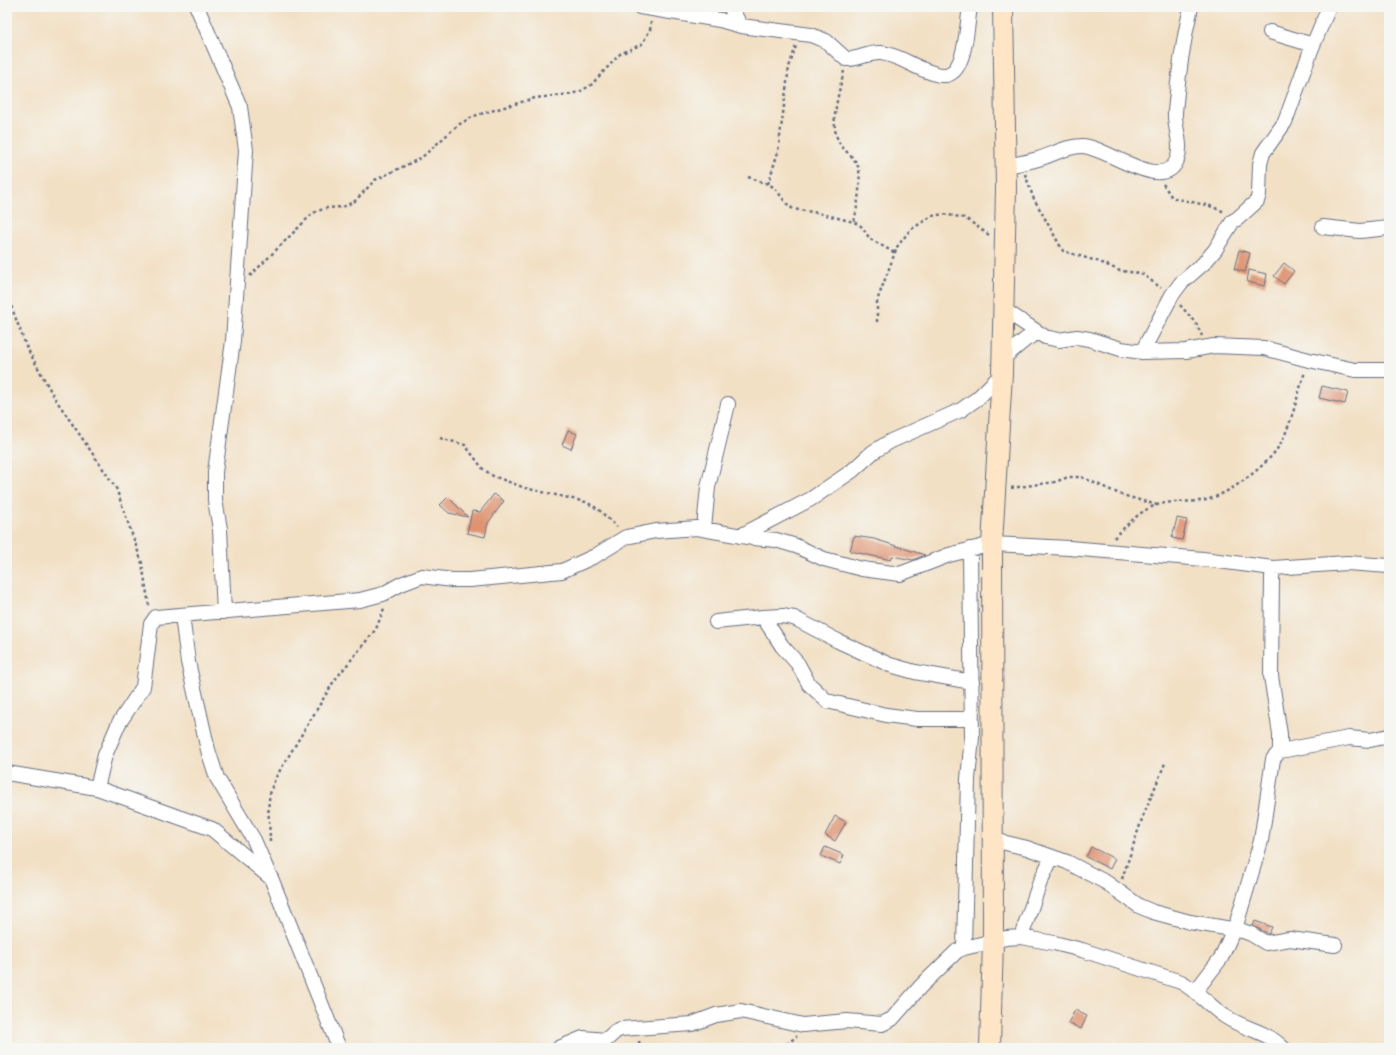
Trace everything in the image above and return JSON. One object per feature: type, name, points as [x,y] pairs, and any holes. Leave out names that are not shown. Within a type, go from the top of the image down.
[{"type":"main road","points":[[990,1048],[993,941],[992,544],[997,490],[1005,247],[1013,164],[1003,7]]},
{"type":"street","points":[[197,7],[240,108],[244,131],[245,176],[233,341],[215,472],[215,500],[220,529],[224,612]]},
{"type":"street","points":[[730,7],[741,26]]},
{"type":"street","points":[[646,8],[720,20],[741,26],[804,34],[826,41],[846,58],[858,57],[870,52],[883,53],[900,58],[940,75],[950,74],[956,68],[963,53],[970,7]]},
{"type":"street","points":[[1013,164],[1039,159],[1072,146],[1083,146],[1092,147],[1136,167],[1155,172],[1165,172],[1173,166],[1177,160],[1179,152],[1175,113],[1190,7]]},
{"type":"street","points":[[1142,352],[1172,295],[1181,283],[1204,263],[1215,250],[1233,221],[1237,220],[1257,201],[1259,194],[1260,164],[1263,153],[1285,122],[1329,7]]},
{"type":"street","points":[[1270,32],[1313,46]]},
{"type":"street","points":[[1322,227],[1360,231],[1389,228]]},
{"type":"street","points":[[1003,309],[1036,333],[1044,337],[1059,340],[1077,337],[1089,339],[1121,349],[1142,352],[1186,351],[1207,347],[1264,348],[1355,370],[1389,370]]},
{"type":"street","points":[[740,536],[820,493],[852,471],[872,452],[891,441],[961,410],[978,398],[1026,339],[1036,333]]},
{"type":"street","points":[[704,528],[708,488],[728,404]]},
{"type":"street","points":[[98,788],[105,755],[119,723],[143,687],[151,624],[156,618],[360,600],[375,597],[422,576],[452,580],[470,580],[562,571],[595,556],[626,537],[656,531],[704,528],[740,536],[776,540],[796,546],[824,559],[862,569],[895,574],[904,574],[926,563],[970,549],[992,544],[1203,559],[1273,568],[1347,563],[1389,566]]},
{"type":"street","points":[[964,948],[968,779],[972,737],[970,549]]},
{"type":"street","points":[[1195,992],[1221,958],[1233,931],[1261,840],[1273,760],[1280,751],[1280,729],[1272,694],[1271,676],[1273,568]]},
{"type":"street","points":[[180,615],[188,662],[208,750],[217,778],[257,847],[271,878],[339,1048]]},
{"type":"street","points":[[716,622],[782,616],[794,618],[838,641],[890,665],[915,672],[972,682]]},
{"type":"street","points":[[763,617],[782,646],[798,664],[809,684],[827,701],[886,715],[917,719],[972,719]]},
{"type":"street","points":[[1280,751],[1350,738],[1370,740],[1389,736]]},
{"type":"street","points":[[7,773],[98,788],[212,829],[271,878]]},
{"type":"street","points":[[993,840],[1027,848],[1077,866],[1117,889],[1139,906],[1154,912],[1233,931],[1247,932],[1266,943],[1290,939],[1335,945]]},
{"type":"street","points":[[1021,937],[1040,882],[1052,857]]},
{"type":"street","points":[[559,1048],[583,1038],[606,1040],[616,1031],[621,1029],[692,1024],[716,1015],[741,1011],[803,1025],[847,1022],[882,1024],[892,1018],[921,986],[957,952],[964,948],[993,941],[1021,937],[1082,950],[1181,982],[1226,1017],[1267,1034],[1283,1048]]},
{"type":"path","points":[[236,289],[266,262],[313,213],[326,208],[342,206],[355,201],[375,180],[421,158],[458,125],[474,116],[512,104],[546,96],[571,94],[591,85],[620,54],[642,44],[650,30],[646,8]]},
{"type":"path","points":[[768,184],[778,152],[789,67],[793,53],[804,34]]},
{"type":"path","points":[[846,58],[834,127],[840,146],[856,162],[860,169],[858,206],[854,222]]},
{"type":"path","points":[[1013,164],[1063,251],[1100,262],[1120,271],[1141,274],[1172,295],[1196,323],[1207,347]]},
{"type":"path","points":[[1155,172],[1171,196],[1219,209],[1237,220]]},
{"type":"path","points":[[748,177],[775,188],[786,203],[793,209],[818,213],[854,222],[861,226],[870,239],[895,253]]},
{"type":"path","points":[[877,322],[877,301],[895,253],[910,230],[932,216],[943,214],[965,218],[1005,247]]},
{"type":"path","points":[[7,295],[26,346],[54,397],[116,488],[142,563],[150,608],[156,618]]},
{"type":"path","points":[[997,490],[1055,482],[1068,477],[1081,477],[1122,496],[1157,505],[1206,500],[1220,495],[1241,483],[1277,449],[1286,429],[1309,360]]},
{"type":"path","points":[[440,438],[465,445],[483,469],[494,476],[526,488],[574,498],[598,509],[626,537]]},
{"type":"path","points":[[1104,551],[1135,518],[1157,505]]},
{"type":"path","points":[[270,844],[268,802],[269,792],[276,777],[334,681],[376,629],[391,590]]},
{"type":"path","points":[[1117,889],[1123,878],[1143,816],[1166,761]]},
{"type":"building","points":[[1239,250],[1250,253],[1245,272],[1234,269]]},
{"type":"building","points":[[1284,263],[1294,271],[1284,284],[1274,276]]},
{"type":"building","points":[[1249,270],[1267,274],[1265,286],[1247,282]]},
{"type":"building","points":[[1322,386],[1348,392],[1345,404],[1319,398]]},
{"type":"building","points":[[568,430],[577,434],[571,449],[562,445]]},
{"type":"building","points":[[494,494],[504,501],[488,523],[485,537],[467,533],[472,511],[480,512]]},
{"type":"building","points":[[448,497],[468,517],[449,513],[440,505]]},
{"type":"building","points":[[1177,518],[1187,520],[1182,540],[1172,538]]},
{"type":"building","points":[[854,536],[874,539],[925,555],[913,560],[892,556],[891,560],[850,551]]},
{"type":"building","points":[[835,816],[846,822],[835,841],[825,835]]},
{"type":"building","points":[[825,847],[844,855],[840,864],[821,856]]},
{"type":"building","points":[[1091,847],[1115,859],[1110,869],[1086,857]]},
{"type":"building","points":[[1255,921],[1272,927],[1269,934],[1253,926]]},
{"type":"building","points":[[1075,1010],[1087,1016],[1081,1029],[1068,1023]]}]
